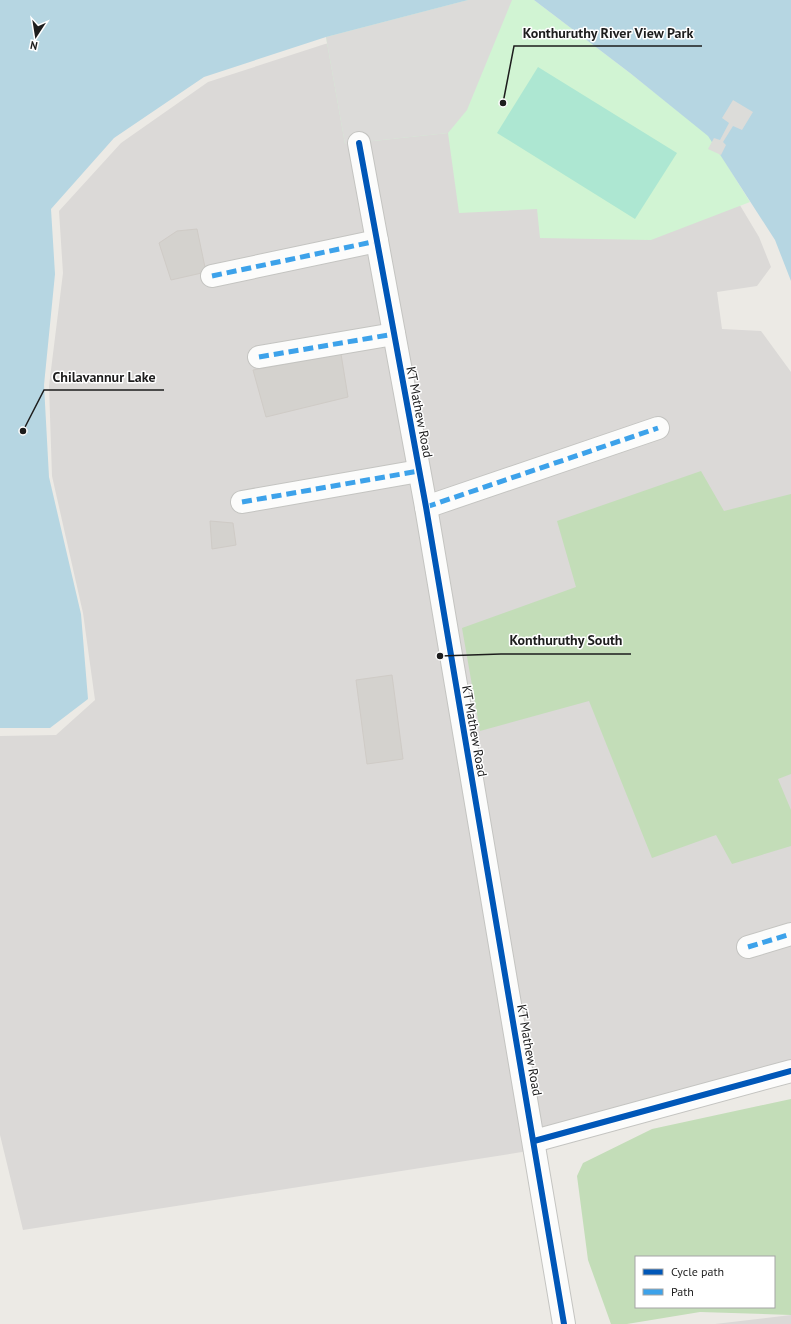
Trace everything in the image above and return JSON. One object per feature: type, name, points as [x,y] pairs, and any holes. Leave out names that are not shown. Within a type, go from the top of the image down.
[{"type":"street","name":"KT Mathew Road","points":[[359,143],[420,471],[564,1324]]},
{"type":"street","points":[[212,276],[377,241]]},
{"type":"street","points":[[259,357],[394,334]]},
{"type":"street","points":[[426,507],[658,428]]},
{"type":"street","points":[[242,502],[420,471]]},
{"type":"street","points":[[748,947],[791,934]]},
{"type":"street","points":[[534,1141],[791,1071]]},
{"type":"shaded area","points":[[468,0],[512,0],[467,110],[448,133],[345,144],[326,37]]},
{"type":"shaded area","points":[[503,0],[702,142],[759,237],[771,267],[757,286],[717,292],[722,329],[761,331],[791,372],[791,1081],[522,1152],[23,1230],[0,1135],[0,736],[56,735],[95,700],[83,613],[52,476],[49,386],[63,273],[59,211],[121,143],[208,82],[325,44]]},
{"type":"shaded area","points":[[791,1315],[791,1324],[715,1324]]},
{"type":"green space","points":[[468,0],[534,0],[630,73],[709,136],[750,202],[651,240],[540,238],[537,209],[459,213],[448,133],[345,144],[326,37]]},
{"type":"green space","points":[[538,67],[677,153],[635,219],[497,133]]},
{"type":"green space","points":[[701,471],[724,511],[791,494],[791,774],[778,779],[791,810],[791,846],[732,864],[716,835],[652,858],[589,701],[480,731],[462,628],[576,587],[557,521]]},
{"type":"green space","points":[[791,1099],[791,1315],[700,1312],[627,1324],[611,1324],[588,1260],[577,1176],[583,1163],[652,1129]]},
{"type":"water","points":[[0,0],[468,0],[326,37],[204,77],[114,138],[51,209],[55,274],[44,385],[49,477],[81,614],[88,699],[50,728],[0,728]]},
{"type":"water","points":[[534,0],[791,0],[791,281],[775,240],[708,136],[630,73]]},
{"type":"pier","points":[[733,100],[753,112],[742,130],[733,126],[723,142],[726,145],[721,155],[708,149],[714,138],[720,140],[729,123],[722,118]]},
{"type":"building","points":[[197,229],[206,272],[171,280],[159,243],[177,231]]},
{"type":"building","points":[[341,354],[348,397],[266,417],[253,370]]},
{"type":"building","points":[[210,521],[233,523],[236,545],[212,549]]},
{"type":"building","points":[[392,675],[403,759],[367,764],[356,680]]},
{"type":"marked path","points":[[212,276],[377,241]]},
{"type":"marked path","points":[[259,357],[394,334]]},
{"type":"marked path","points":[[426,507],[658,428]]},
{"type":"marked path","points":[[242,502],[419,471]]},
{"type":"marked path","points":[[748,947],[791,934]]},
{"type":"cycle path","points":[[359,143],[426,507],[564,1324]]},
{"type":"cycle path","points":[[534,1141],[791,1071]]},
{"type":"place","name":"Konthuruthy River View Park","points":[[503,103]]},
{"type":"place","name":"Chilavannur Lake","points":[[23,431]]},
{"type":"place","name":"Konthuruthy South","points":[[440,656]]}]
